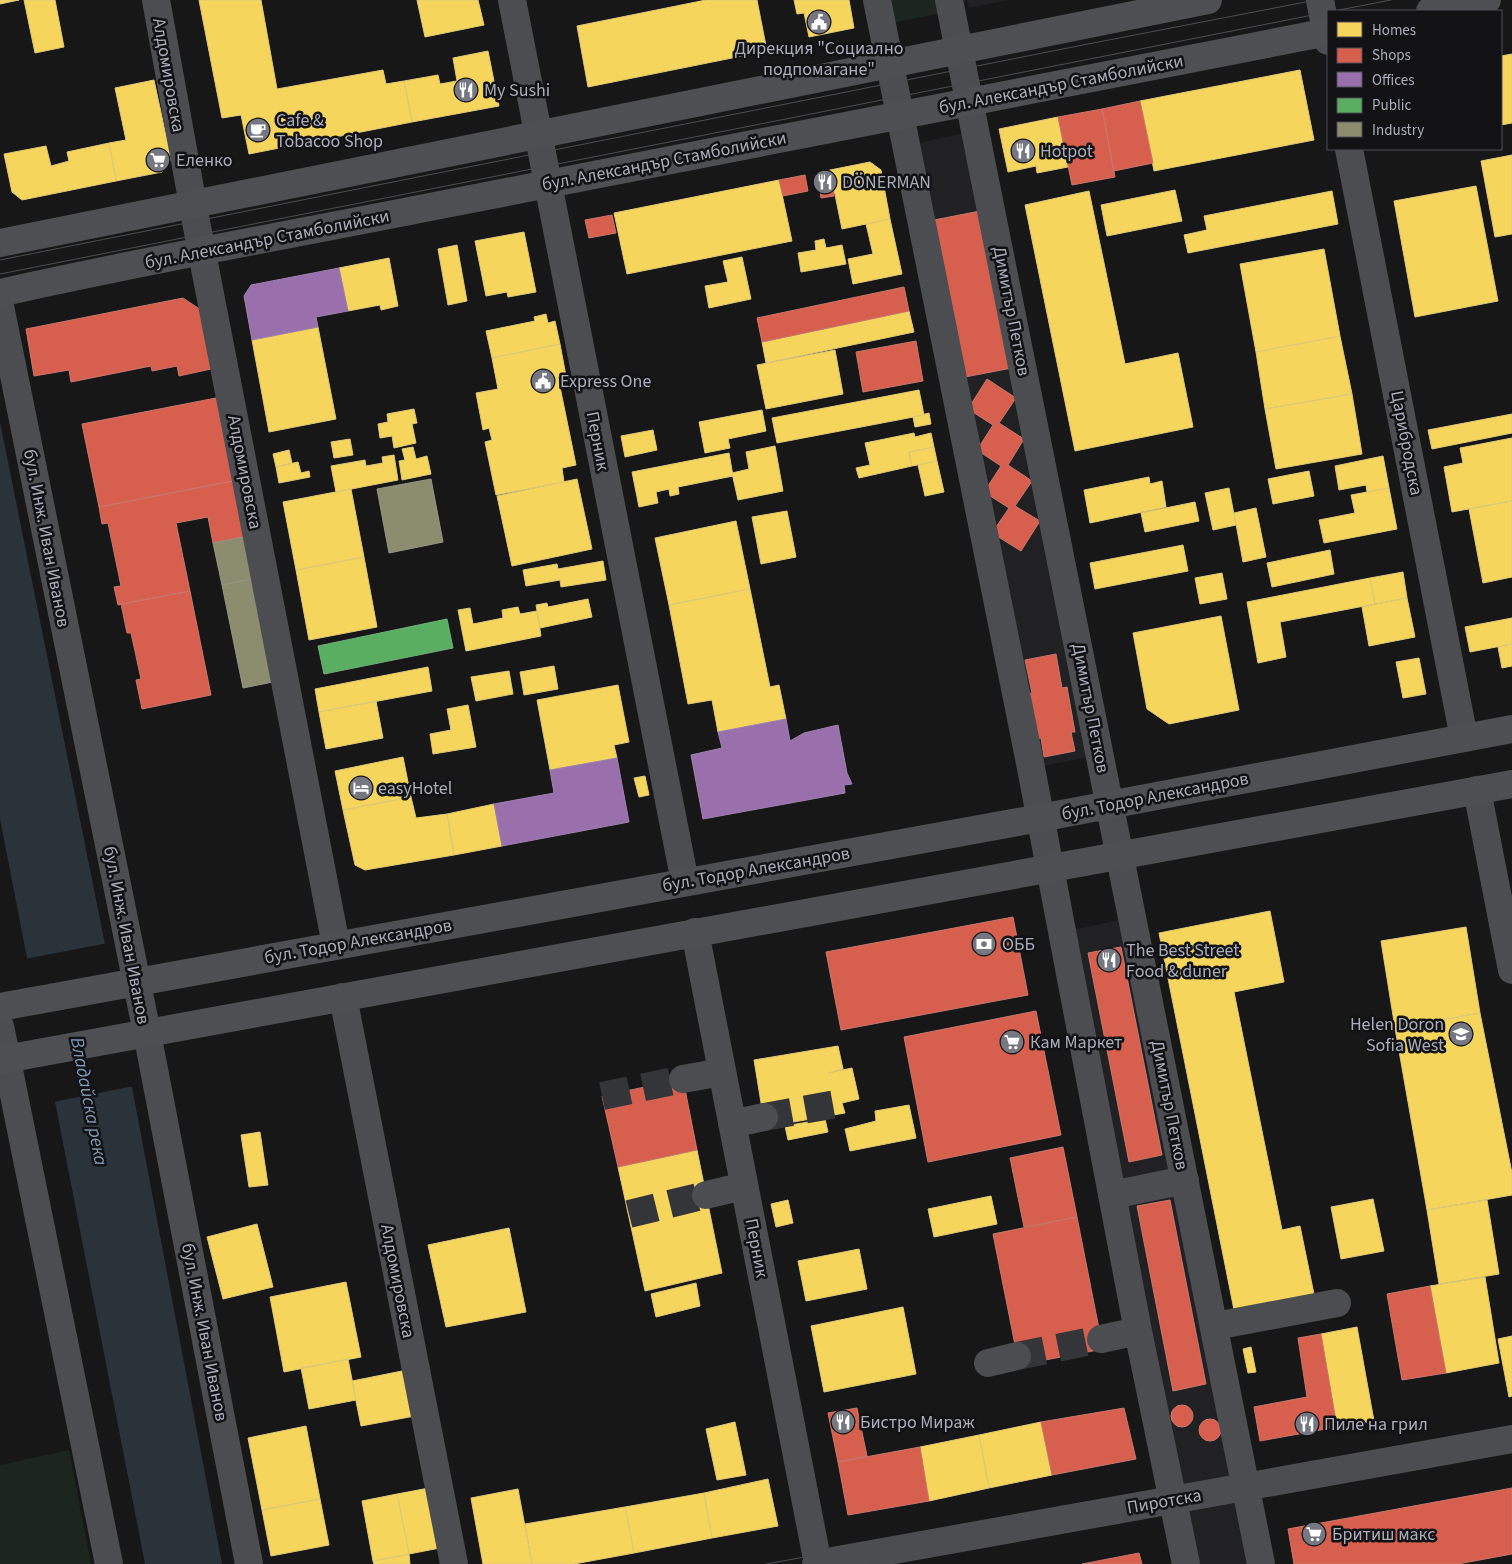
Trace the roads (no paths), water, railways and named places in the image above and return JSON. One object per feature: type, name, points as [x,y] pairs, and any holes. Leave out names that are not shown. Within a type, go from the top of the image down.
[{"type":"main road","points":[[0,243],[1208,0]]},
{"type":"main road","points":[[1435,10],[1487,0]]},
{"type":"main road","name":"бул. Александър Стамболийски","points":[[0,293],[970,101],[1327,35]]},
{"type":"main road","name":"бул. Тодор Александров","points":[[10,1005],[1040,818],[1512,729]]},
{"type":"main road","points":[[12,1058],[695,932],[1050,870],[1512,784]]},
{"type":"street","name":"Алдомировска","points":[[156,0],[202,252],[336,945]]},
{"type":"street","name":"Перник","points":[[512,0],[685,882]]},
{"type":"street","points":[[877,0],[1040,818],[1138,1331],[1186,1564]]},
{"type":"street","name":"Димитър Петков","points":[[950,0],[1261,1564]]},
{"type":"street","points":[[1320,0],[1327,31]]},
{"type":"street","name":"Царибродска","points":[[1349,150],[1464,738]]},
{"type":"street","name":"бул. Инж. Иван Иванов","points":[[0,306],[249,1564]]},
{"type":"street","points":[[1477,790],[1512,970]]},
{"type":"street","name":"Перник","points":[[695,932],[817,1564]]},
{"type":"street","name":"Алдомировска","points":[[343,997],[454,1564]]},
{"type":"street","points":[[0,1026],[12,1058],[109,1564]]},
{"type":"street","points":[[683,1079],[722,1072]]},
{"type":"street","points":[[732,1124],[764,1117]]},
{"type":"street","points":[[1112,1195],[1185,1180]]},
{"type":"street","points":[[706,1195],[744,1186]]},
{"type":"street","points":[[1214,1326],[1337,1303]]},
{"type":"street","points":[[1101,1339],[1138,1331]]},
{"type":"street","points":[[988,1363],[1017,1356]]},
{"type":"street","name":"Пиротска","points":[[817,1564],[1512,1439]]},
{"type":"water","name":"Владайска река","points":[[0,422],[105,944],[222,1564],[145,1564],[0,819]]},
{"type":"tunnel","points":[[602,1096],[683,1079]]},
{"type":"tunnel","points":[[764,1117],[842,1103]]},
{"type":"tunnel","points":[[629,1214],[706,1195]]},
{"type":"tunnel","points":[[1017,1356],[1101,1339]]},
{"type":"tram line","points":[[0,260],[1316,0]]},
{"type":"tram line","points":[[1339,10],[1391,0]]},
{"type":"tram line","points":[[0,274],[1327,12]]},
{"type":"tram line","points":[[766,1564],[1512,1430]]},
{"type":"tram line","points":[[870,1564],[1512,1448]]},
{"type":"place","name":"Дирекция \"Социално подпомагане\"","points":[[819,22]]},
{"type":"place","name":"My Sushi","points":[[466,90]]},
{"type":"place","name":"Cafe & Tobacoo Shop","points":[[258,130]]},
{"type":"place","name":"Hotpot","points":[[1023,151]]},
{"type":"place","name":"Еленко","points":[[158,160]]},
{"type":"place","name":"DÖNERMAN","points":[[825,182]]},
{"type":"place","name":"Express One","points":[[543,381]]},
{"type":"place","name":"easyHotel","points":[[361,788]]},
{"type":"place","name":"ОББ","points":[[984,944]]},
{"type":"place","name":"The Best Street Food & duner","points":[[1109,960]]},
{"type":"place","name":"Helen Doron Sofia West","points":[[1461,1034]]},
{"type":"place","name":"Кам Маркет","points":[[1012,1042]]},
{"type":"place","name":"Бистро Мираж","points":[[843,1422]]},
{"type":"place","name":"Пиле на грил","points":[[1307,1424]]},
{"type":"place","name":"Бритиш макс","points":[[1314,1534]]}]
